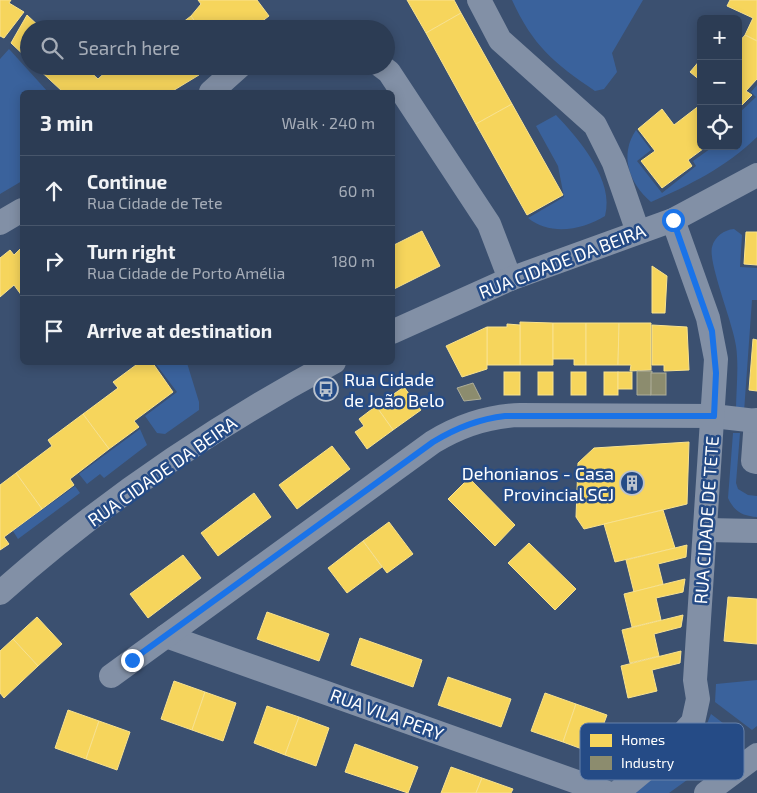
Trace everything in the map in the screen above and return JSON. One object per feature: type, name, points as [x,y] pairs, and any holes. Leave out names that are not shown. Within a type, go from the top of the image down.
[{"type":"street","points":[[479,0],[500,40],[595,125],[614,163],[638,232]]},
{"type":"street","points":[[213,90],[230,75]]},
{"type":"street","points":[[391,75],[489,224],[510,279]]},
{"type":"street","name":"RUA CIDADE DA BEIRA","points":[[395,331],[510,279],[673,220],[757,175]]},
{"type":"street","points":[[0,223],[20,211]]},
{"type":"street","name":"RUA CIDADE DE TETE","points":[[673,220],[712,331],[716,373],[695,680],[698,699],[692,723]]},
{"type":"street","name":"RUA CIDADE DA BEIRA","points":[[0,594],[74,532],[179,456],[238,418],[329,365]]},
{"type":"street","points":[[111,676],[433,442],[460,427],[474,422],[505,416],[714,416],[756,420],[753,462],[757,462]]},
{"type":"street","points":[[706,530],[757,531]]},
{"type":"street","name":"RUA VILA PERY","points":[[166,636],[608,793]]},
{"type":"street","points":[[744,765],[757,755]]},
{"type":"street","name":"RUA CIDADE DE TETE","points":[[617,793],[633,780]]},
{"type":"street","points":[[706,793],[723,780]]},
{"type":"shaded area","points":[[512,0],[643,0],[612,53],[617,72],[604,89],[595,91],[556,62],[546,52],[528,30]]},
{"type":"shaded area","points":[[9,49],[20,61],[20,75],[33,75],[46,90],[20,90],[20,182],[0,194],[0,59]]},
{"type":"shaded area","points":[[757,85],[757,137],[745,148],[733,157],[707,174],[651,202],[637,186],[632,177],[627,159],[631,139],[636,130],[651,150],[637,161],[662,193],[696,166],[693,161],[708,150],[742,150],[742,110],[756,97],[751,92]]},
{"type":"shaded area","points":[[556,115],[575,136],[593,161],[605,189],[607,203],[605,216],[577,228],[556,229],[546,227],[528,218],[564,197],[558,166],[536,126]]},
{"type":"shaded area","points":[[734,229],[742,235],[740,267],[757,268],[757,300],[752,300],[744,412],[736,412],[736,346],[712,255],[713,243],[718,237],[723,232]]},
{"type":"shaded area","points":[[157,365],[188,365],[199,402],[199,410],[165,434],[157,433],[145,416],[177,392]]},
{"type":"shaded area","points":[[140,429],[147,445],[104,478],[100,474],[87,484],[79,474]]},
{"type":"shaded area","points":[[733,433],[740,433],[736,483],[738,489],[748,495],[757,496],[757,517],[739,512],[728,498]]},
{"type":"shaded area","points":[[75,486],[80,493],[18,539],[13,531]]},
{"type":"shaded area","points":[[757,680],[757,726],[752,730],[715,702],[716,684]]},
{"type":"shaded area","points":[[711,714],[723,723],[707,723]]},
{"type":"shaded area","points":[[651,780],[687,780],[669,793],[634,793]]},
{"type":"building: Homes","points":[[0,0],[11,0],[9,3],[24,12],[4,38],[0,36]]},
{"type":"building: Homes","points":[[198,0],[257,0],[269,16],[264,20],[194,20],[191,16],[201,4]]},
{"type":"building: Homes","points":[[407,0],[454,0],[461,13],[426,33]]},
{"type":"building: Homes","points":[[730,0],[757,0],[757,41],[745,35],[753,18],[727,6]]},
{"type":"building: Homes","points":[[461,13],[512,104],[476,124],[426,33]]},
{"type":"building: Homes","points":[[27,15],[32,20],[24,20]]},
{"type":"building: Homes","points":[[191,16],[194,20],[186,20]]},
{"type":"building: Homes","points":[[20,27],[20,52],[11,43]]},
{"type":"building: Homes","points":[[745,35],[757,41],[757,79],[746,91],[752,95],[742,105],[742,60],[742,38]]},
{"type":"building: Homes","points":[[697,64],[697,78],[690,72]]},
{"type":"building: Homes","points":[[45,75],[94,75],[98,79],[102,75],[199,75],[174,90],[61,90]]},
{"type":"building: Homes","points":[[512,104],[563,195],[527,215],[476,124]]},
{"type":"building: Homes","points":[[697,107],[697,150],[702,150],[688,160],[692,166],[662,188],[641,161],[655,151],[638,129],[662,109],[674,125]]},
{"type":"building: Homes","points":[[422,231],[440,266],[395,288],[395,244]]},
{"type":"building: Homes","points":[[746,232],[757,232],[757,265],[744,264]]},
{"type":"building: Homes","points":[[20,249],[20,293],[14,285],[0,297],[0,258],[10,250],[14,255]]},
{"type":"building: Homes","points":[[652,266],[667,276],[665,313],[652,313]]},
{"type":"building: Homes","points":[[520,322],[553,323],[553,365],[520,365]]},
{"type":"building: Homes","points":[[553,323],[586,323],[586,365],[574,365],[574,359],[553,359]]},
{"type":"building: Homes","points":[[586,323],[619,323],[618,365],[586,365]]},
{"type":"building: Homes","points":[[619,323],[651,323],[651,370],[630,371],[631,365],[618,365]]},
{"type":"building: Homes","points":[[507,324],[520,325],[520,365],[487,365],[487,327],[507,327]]},
{"type":"building: Homes","points":[[652,325],[687,327],[689,370],[664,371],[664,365],[652,365]]},
{"type":"building: Homes","points":[[487,327],[487,369],[462,377],[446,346]]},
{"type":"building: Homes","points":[[753,339],[757,340],[757,391],[749,390]]},
{"type":"building: Homes","points":[[136,365],[154,365],[173,392],[134,421],[139,427],[109,449],[83,414],[118,388],[113,382]]},
{"type":"building: Homes","points":[[504,372],[520,372],[520,395],[504,395]]},
{"type":"building: Homes","points":[[538,372],[553,372],[553,395],[538,395]]},
{"type":"building: Homes","points":[[571,372],[586,372],[586,395],[571,395]]},
{"type":"building: Homes","points":[[604,372],[618,372],[618,395],[604,395]]},
{"type":"building: Homes","points":[[618,372],[632,372],[632,389],[618,389]]},
{"type":"building: Homes","points":[[404,387],[421,410],[393,430],[376,406]]},
{"type":"building: Homes","points":[[376,406],[393,430],[367,449],[355,432],[364,426],[359,419]]},
{"type":"building: Homes","points":[[83,414],[109,449],[70,479],[74,485],[42,509],[16,473],[52,446],[48,440]]},
{"type":"building: Homes","name":"Dehonianos - Casa Provincial SCJ","points":[[689,442],[687,504],[584,529],[576,517],[578,463],[594,448]]},
{"type":"building: Homes","points":[[332,446],[350,469],[297,509],[279,485]]},
{"type":"building: Homes","points":[[16,473],[42,509],[4,537],[9,544],[0,550],[0,485]]},
{"type":"building: Homes","points":[[469,478],[515,525],[495,546],[448,499]]},
{"type":"building: Homes","points":[[254,493],[271,517],[218,556],[201,533]]},
{"type":"building: Homes","points":[[663,510],[675,548],[615,562],[604,524]]},
{"type":"building: Homes","points":[[389,522],[413,554],[387,573],[363,541]]},
{"type":"building: Homes","points":[[363,541],[382,567],[347,593],[328,568]]},
{"type":"building: Homes","points":[[529,543],[576,589],[555,610],[508,563]]},
{"type":"building: Homes","points":[[687,545],[686,557],[658,564],[663,584],[634,592],[626,560]]},
{"type":"building: Homes","points":[[183,555],[201,578],[148,618],[130,594]]},
{"type":"building: Homes","points":[[685,579],[683,592],[656,598],[661,620],[632,627],[624,594]]},
{"type":"building: Homes","points":[[728,597],[757,599],[757,644],[724,641]]},
{"type":"building: Homes","points":[[267,612],[329,634],[319,661],[257,639]]},
{"type":"building: Homes","points":[[683,615],[681,627],[654,634],[659,656],[630,663],[622,630]]},
{"type":"building: Homes","points":[[37,617],[62,644],[38,666],[13,639]]},
{"type":"building: Homes","points":[[360,638],[422,660],[413,687],[351,665]]},
{"type":"building: Homes","points":[[13,639],[38,666],[4,698],[0,693],[0,651]]},
{"type":"building: Homes","points":[[681,651],[680,663],[652,670],[657,691],[628,698],[621,666]]},
{"type":"building: Homes","points":[[448,677],[511,699],[501,727],[438,705]]},
{"type":"building: Homes","points":[[174,681],[205,692],[192,730],[161,719]]},
{"type":"building: Homes","points":[[205,692],[236,703],[223,741],[192,730]]},
{"type":"building: Homes","points":[[545,693],[576,704],[563,742],[531,731]]},
{"type":"building: Homes","points":[[576,704],[607,715],[604,723],[580,723],[580,748],[563,742]]},
{"type":"building: Homes","points":[[267,706],[299,717],[285,755],[254,743]]},
{"type":"building: Homes","points":[[68,710],[99,721],[86,759],[55,748]]},
{"type":"building: Homes","points":[[299,717],[329,728],[316,766],[285,755]]},
{"type":"building: Homes","points":[[99,721],[130,732],[117,770],[86,759]]},
{"type":"building: Homes","points":[[355,744],[418,767],[408,793],[345,772]]},
{"type":"building: Homes","points":[[451,767],[482,778],[476,793],[441,793]]},
{"type":"building: Homes","points":[[482,778],[513,789],[511,793],[476,793]]},
{"type":"building: Industry","points":[[637,371],[652,371],[651,395],[637,395]]},
{"type":"building: Industry","points":[[651,373],[666,373],[666,395],[651,395]]},
{"type":"building: Industry","points":[[473,383],[481,399],[464,401],[457,388]]},
{"type":"place","name":"Rua Cidade de João Belo","points":[[326,389]]},
{"type":"place","name":"Dehonianos - Casa Provincial SCJ","points":[[632,483]]},
{"type":"route","points":[[132,660],[433,442],[460,427],[489,418],[505,416],[714,416],[716,359],[712,331],[673,220]]}]
